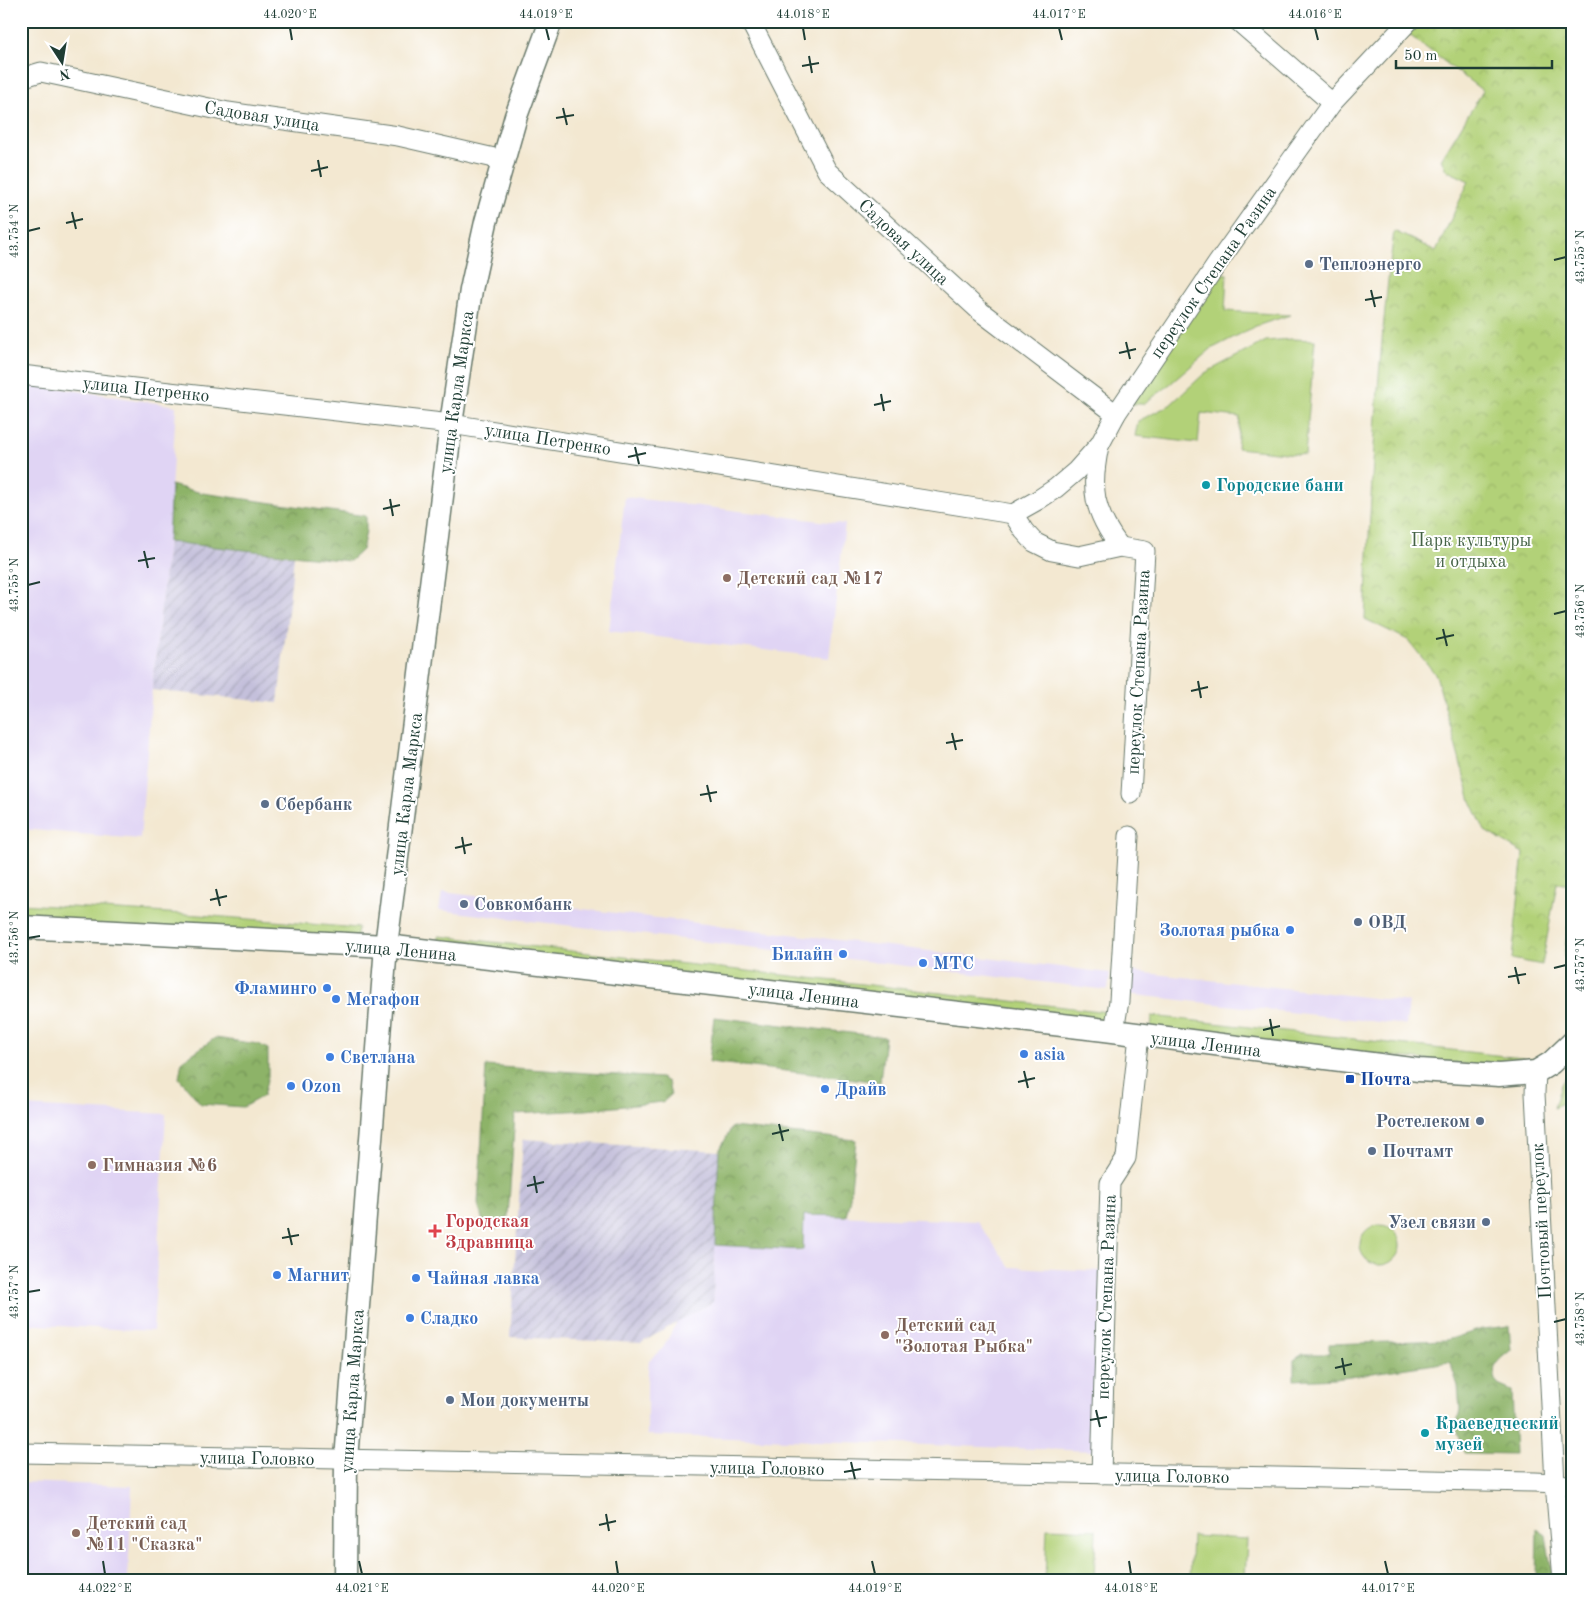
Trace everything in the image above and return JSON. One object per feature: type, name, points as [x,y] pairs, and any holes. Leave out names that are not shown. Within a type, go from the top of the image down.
[{"type":"street","name":"улица Карла Маркса","points":[[345,1580],[346,1460],[386,946],[450,424],[471,290],[503,160],[516,116],[551,21]]},
{"type":"street","name":"Садовая улица","points":[[750,21],[827,171],[981,312],[1116,414]]},
{"type":"street","points":[[1238,21],[1332,103]]},
{"type":"street","name":"переулок Степана Разина","points":[[1013,514],[1056,488],[1076,471],[1100,444],[1116,414],[1217,264],[1332,103],[1409,21]]},
{"type":"street","name":"Садовая улица","points":[[21,78],[41,72],[228,112],[398,136],[503,160]]},
{"type":"street","name":"улица Петренко","points":[[21,375],[450,424],[1013,514]]},
{"type":"street","points":[[1013,514],[1034,542],[1052,551],[1079,556],[1120,547],[1107,530],[1095,497],[1094,472],[1100,444]]},
{"type":"street","name":"переулок Степана Разина","points":[[1120,547],[1145,550],[1131,794]]},
{"type":"street","points":[[1114,1031],[1119,1002],[1129,836]]},
{"type":"street","name":"улица Ленина","points":[[21,927],[386,946],[1114,1031],[1419,1070],[1499,1075],[1536,1072]]},
{"type":"street","name":"переулок Степана Разина","points":[[1101,1474],[1110,1182],[1126,1158],[1139,1035]]},
{"type":"street","points":[[1536,1072],[1551,1063],[1573,1042]]},
{"type":"street","name":"Почтовый переулок","points":[[1536,1072],[1535,1093],[1564,1484],[1563,1580]]},
{"type":"street","name":"улица Головко","points":[[21,1454],[1564,1484]]},
{"type":"shaded area","points":[[21,382],[176,406],[168,542],[152,690],[140,839],[21,829]]},
{"type":"shaded area","name":"Детский сад №17","points":[[625,497],[845,524],[829,658],[609,631]]},
{"type":"shaded area","points":[[168,542],[294,556],[278,703],[152,690]]},
{"type":"shaded area","points":[[442,892],[1110,973],[1108,990],[439,910]]},
{"type":"shaded area","points":[[1128,971],[1409,1002],[1406,1025],[1126,994]]},
{"type":"shaded area","name":"Гимназия №6","points":[[21,1056],[26,1056],[24,1106],[166,1114],[153,1331],[21,1324]]},
{"type":"shaded area","points":[[523,1139],[719,1151],[713,1302],[641,1343],[510,1337]]},
{"type":"shaded area","name":"Детский сад \"Золотая Рыбка\"","points":[[804,1215],[977,1221],[1010,1267],[1102,1271],[1095,1451],[647,1435],[649,1360],[663,1348],[677,1322],[713,1302],[715,1245],[802,1250]]},
{"type":"shaded area","name":"Детский сад №11 \"Сказка\"","points":[[21,1482],[132,1486],[128,1580],[21,1580]]},
{"type":"green space","name":"Парк культуры и отдыха","points":[[1426,21],[1573,21],[1573,885],[1557,883],[1542,965],[1512,959],[1523,853],[1485,831],[1471,801],[1436,675],[1408,640],[1365,619],[1379,376],[1394,231],[1436,251],[1469,181],[1446,170],[1441,159],[1483,91],[1408,34]]},
{"type":"green space","points":[[1218,273],[1227,274],[1225,311],[1290,315],[1256,326],[1211,349],[1163,390],[1143,404],[1132,404]]},
{"type":"green space","points":[[1315,340],[1305,455],[1237,448],[1240,417],[1201,413],[1198,443],[1135,436],[1138,421],[1170,405],[1205,373],[1266,341]]},
{"type":"green space","points":[[171,485],[202,493],[366,516],[366,531],[362,550],[350,561],[168,542]]},
{"type":"green space","points":[[21,904],[200,915],[358,928],[356,945],[21,927]]},
{"type":"green space","points":[[1568,926],[1573,927],[1573,946],[1564,957]]},
{"type":"green space","points":[[439,936],[1108,1012],[1105,1030],[437,953]]},
{"type":"green space","points":[[1152,1016],[1548,1061],[1500,1068],[1151,1030]]},
{"type":"green space","points":[[714,1017],[885,1037],[880,1082],[709,1062]]},
{"type":"green space","points":[[215,1038],[258,1044],[268,1049],[268,1077],[263,1096],[243,1107],[201,1104],[179,1078],[182,1061]]},
{"type":"green space","points":[[486,1066],[661,1078],[668,1082],[671,1095],[663,1102],[586,1110],[515,1114],[508,1217],[496,1230],[483,1222],[478,1204]]},
{"type":"green space","points":[[1573,1067],[1573,1099],[1554,1108],[1561,1084]]},
{"type":"green space","points":[[732,1127],[856,1140],[850,1198],[846,1216],[804,1215],[803,1250],[715,1245],[719,1151]]},
{"type":"green space","points":[[1380,1225],[1394,1231],[1400,1245],[1394,1259],[1380,1265],[1366,1259],[1360,1245],[1366,1231]]},
{"type":"green space","points":[[1509,1326],[1511,1350],[1498,1361],[1495,1373],[1498,1385],[1512,1391],[1515,1454],[1464,1453],[1456,1429],[1460,1409],[1458,1386],[1450,1362],[1336,1378],[1294,1380],[1294,1360],[1303,1354],[1329,1354],[1329,1344],[1447,1340],[1482,1329]]},
{"type":"green space","points":[[1047,1528],[1096,1530],[1094,1580],[1045,1580]]},
{"type":"green space","points":[[1537,1529],[1546,1535],[1553,1580],[1536,1580]]},
{"type":"green space","points":[[1192,1536],[1247,1539],[1245,1580],[1190,1580]]},
{"type":"place","name":"Теплоэнерго","points":[[1309,264]]},
{"type":"place","name":"Городские бани","points":[[1206,485]]},
{"type":"place","name":"Детский сад №17","points":[[727,578]]},
{"type":"place","name":"Сбербанк","points":[[265,804]]},
{"type":"place","name":"Совкомбанк","points":[[464,904]]},
{"type":"place","name":"ОВД","points":[[1358,922]]},
{"type":"place","name":"Золотая рыбка","points":[[1290,930]]},
{"type":"place","name":"Билайн","points":[[843,954]]},
{"type":"place","name":"МТС","points":[[923,963]]},
{"type":"place","name":"Фламинго","points":[[327,988]]},
{"type":"place","name":"Мегафон","points":[[336,999]]},
{"type":"place","name":"asia","points":[[1024,1054]]},
{"type":"place","name":"Светлана","points":[[330,1057]]},
{"type":"place","name":"Почта","points":[[1350,1079]]},
{"type":"place","name":"Ozon","points":[[291,1086]]},
{"type":"place","name":"Драйв","points":[[825,1089]]},
{"type":"place","name":"Ростелеком","points":[[1480,1121]]},
{"type":"place","name":"Почтамт","points":[[1372,1151]]},
{"type":"place","name":"Гимназия №6","points":[[92,1165]]},
{"type":"place","name":"Узел связи","points":[[1486,1222]]},
{"type":"place","name":"Городская Здравница","points":[[435,1231]]},
{"type":"place","name":"Магнит","points":[[277,1275]]},
{"type":"place","name":"Чайная лавка","points":[[416,1278]]},
{"type":"place","name":"Сладко","points":[[410,1318]]},
{"type":"place","name":"Детский сад \"Золотая Рыбка\"","points":[[885,1335]]},
{"type":"place","name":"Мои документы","points":[[450,1400]]},
{"type":"place","name":"Краеведческий музей","points":[[1425,1433]]},
{"type":"place","name":"Детский сад №11 \"Сказка\"","points":[[76,1533]]}]
